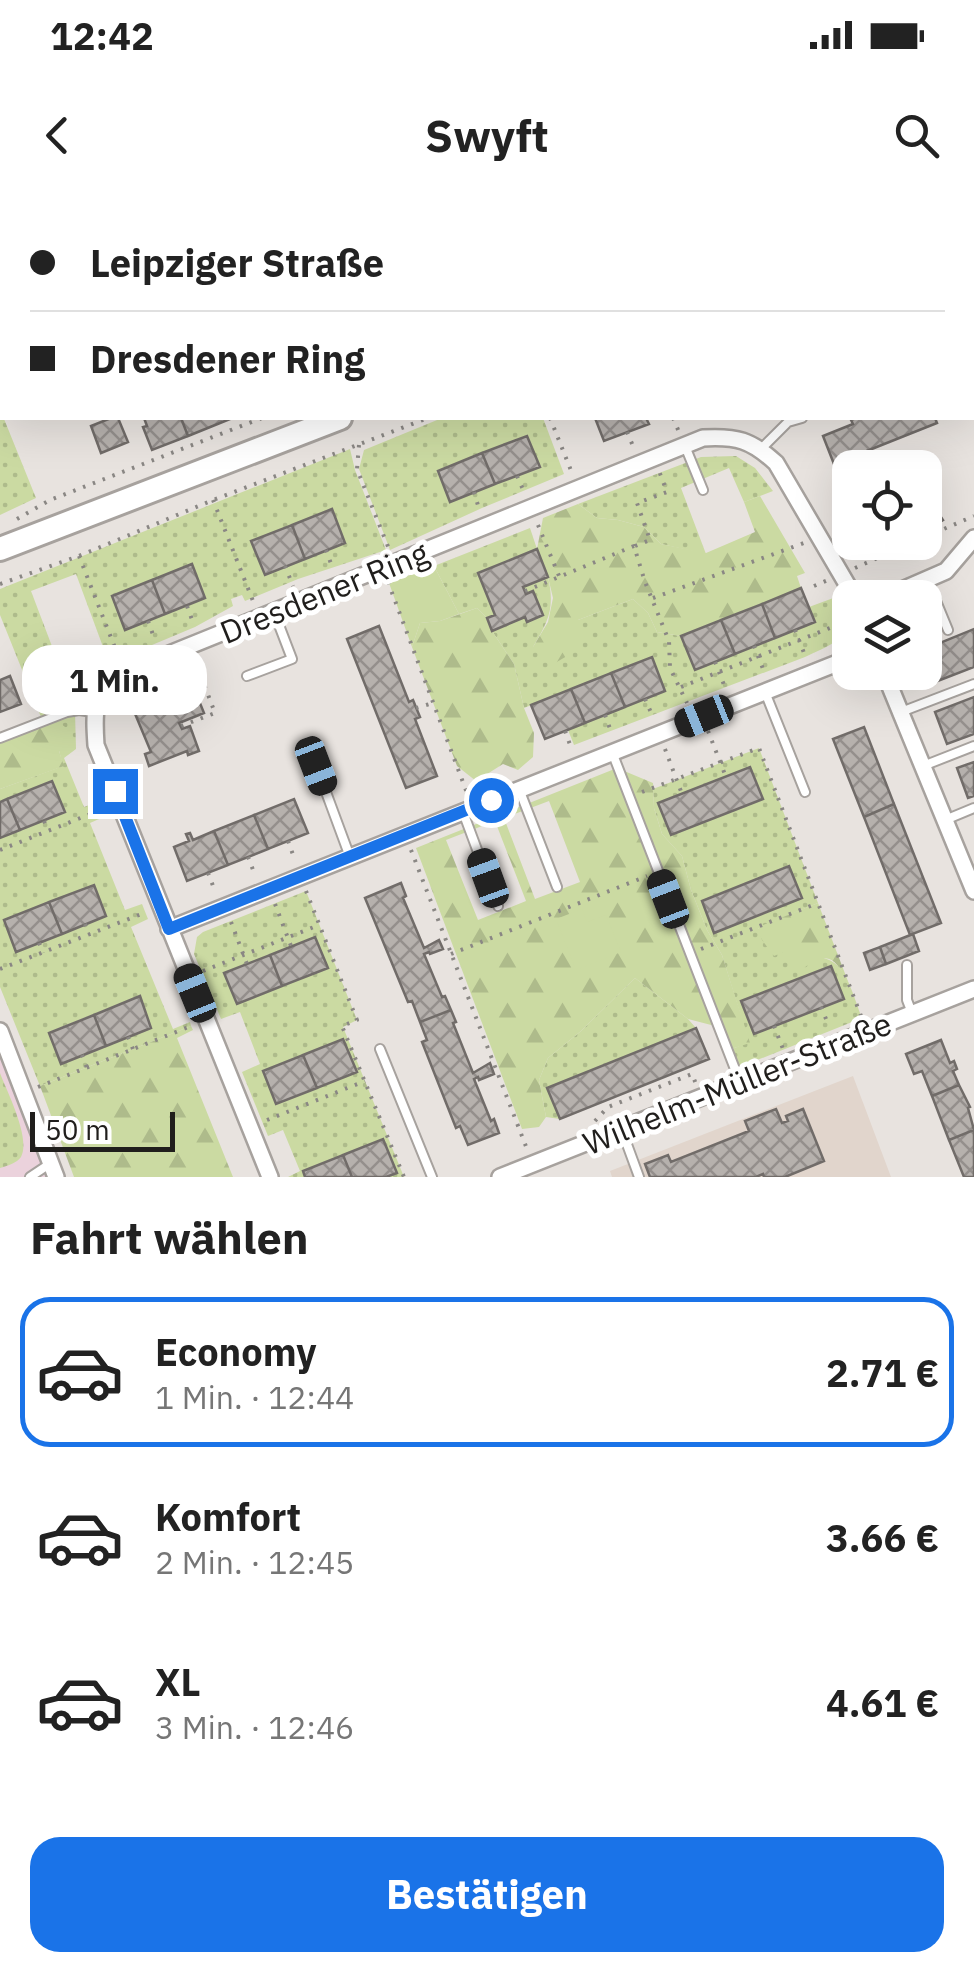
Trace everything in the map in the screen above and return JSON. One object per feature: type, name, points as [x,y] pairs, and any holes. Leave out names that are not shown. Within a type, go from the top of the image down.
[{"type":"main road","points":[[0,549],[335,420]]},
{"type":"street","name":"Dresdener Ring","points":[[93,712],[105,675],[120,674],[389,566],[682,440],[743,439],[761,449]]},
{"type":"street","points":[[761,449],[776,463],[846,580]]},
{"type":"street","points":[[926,580],[946,571],[974,538]]},
{"type":"street","points":[[169,929],[350,857],[465,803],[520,789],[613,745],[766,684],[832,664]]},
{"type":"street","points":[[891,690],[945,820],[967,855],[974,891]]},
{"type":"street","points":[[93,712],[96,744],[270,1177]]},
{"type":"street","name":"Wilhelm-Müller-Straße","points":[[500,1177],[974,988]]},
{"type":"street","points":[[0,1031],[54,1170]]},
{"type":"lane","points":[[761,449],[788,422],[795,420]]},
{"type":"lane","points":[[682,440],[703,490]]},
{"type":"lane","points":[[247,676],[292,659],[274,612]]},
{"type":"lane","points":[[942,616],[948,630]]},
{"type":"lane","points":[[766,684],[805,792]]},
{"type":"lane","points":[[900,712],[974,684]]},
{"type":"lane","points":[[0,738],[67,712],[93,712]]},
{"type":"lane","points":[[613,745],[629,798],[740,1082]]},
{"type":"lane","points":[[923,766],[974,746]]},
{"type":"lane","points":[[316,766],[350,857]]},
{"type":"lane","points":[[520,789],[557,887]]},
{"type":"lane","points":[[465,803],[498,906]]},
{"type":"lane","points":[[945,820],[974,808]]},
{"type":"lane","points":[[908,965],[907,1000],[912,1013]]},
{"type":"lane","points":[[380,1050],[432,1177]]},
{"type":"lane","points":[[620,1128],[639,1177]]},
{"type":"lane","points":[[30,1177],[54,1170]]},
{"type":"path","points":[[9,522],[50,500],[257,420]]},
{"type":"path","points":[[0,584],[423,420]]},
{"type":"path","points":[[551,420],[574,477]]},
{"type":"path","points":[[674,420],[682,440]]},
{"type":"path","points":[[627,432],[635,452]]},
{"type":"path","points":[[359,446],[357,468],[465,803]]},
{"type":"path","points":[[525,591],[650,540],[637,504],[667,492],[659,471]]},
{"type":"path","points":[[517,476],[525,496]]},
{"type":"path","points":[[474,492],[480,512]]},
{"type":"path","points":[[212,500],[253,601]]},
{"type":"path","points":[[942,530],[974,516]]},
{"type":"path","points":[[536,520],[560,576]]},
{"type":"path","points":[[653,598],[806,542]]},
{"type":"path","points":[[634,546],[669,641],[670,668],[688,707]]},
{"type":"path","points":[[326,550],[333,568]]},
{"type":"path","points":[[79,556],[119,658]]},
{"type":"path","points":[[814,586],[871,560]]},
{"type":"path","points":[[286,566],[293,586]]},
{"type":"path","points":[[187,606],[196,627]]},
{"type":"path","points":[[148,621],[156,643]]},
{"type":"path","points":[[680,687],[832,628]]},
{"type":"path","points":[[795,630],[807,660]]},
{"type":"path","points":[[754,646],[766,684]]},
{"type":"path","points":[[181,726],[215,712],[194,658]]},
{"type":"path","points":[[715,662],[727,692]]},
{"type":"path","points":[[645,699],[654,721]]},
{"type":"path","points":[[416,708],[433,702]]},
{"type":"path","points":[[605,715],[613,745]]},
{"type":"path","points":[[564,731],[573,753]]},
{"type":"path","points":[[708,731],[726,776]]},
{"type":"path","points":[[629,798],[759,748],[862,1018]]},
{"type":"path","points":[[664,749],[682,794]]},
{"type":"path","points":[[0,849],[103,808]]},
{"type":"path","points":[[44,821],[48,830]]},
{"type":"path","points":[[288,841],[296,862]]},
{"type":"path","points":[[410,845],[532,1164]]},
{"type":"path","points":[[248,857],[256,878]]},
{"type":"path","points":[[451,954],[658,871]]},
{"type":"path","points":[[208,872],[216,894]]},
{"type":"path","points":[[306,891],[357,1020],[342,1026],[404,1177]]},
{"type":"path","points":[[274,903],[292,946]]},
{"type":"path","points":[[690,954],[818,903]]},
{"type":"path","points":[[781,906],[786,916]]},
{"type":"path","points":[[0,970],[145,912]]},
{"type":"path","points":[[230,921],[247,964]]},
{"type":"path","points":[[738,923],[742,934]]},
{"type":"path","points":[[86,924],[89,934]]},
{"type":"path","points":[[201,972],[320,925]]},
{"type":"path","points":[[39,943],[43,952]]},
{"type":"path","points":[[821,1008],[831,1030]]},
{"type":"path","points":[[24,1093],[192,1026]]},
{"type":"path","points":[[774,1026],[783,1049]]},
{"type":"path","points":[[128,1037],[133,1050]]},
{"type":"path","points":[[82,1055],[87,1068]]},
{"type":"path","points":[[591,1125],[608,1107],[692,1074],[696,1084]]},
{"type":"path","points":[[336,1080],[340,1091]]},
{"type":"path","points":[[262,1122],[365,1081]]},
{"type":"path","points":[[624,1093],[627,1100]]},
{"type":"path","points":[[298,1096],[302,1106]]},
{"type":"shaded area","points":[[0,1039],[53,1177],[0,1177]]},
{"type":"shaded area","points":[[853,1076],[891,1177],[612,1177],[610,1171]]},
{"type":"green space","points":[[0,420],[4,420],[36,498],[0,515]]},
{"type":"green space","points":[[437,420],[544,420],[564,474],[390,550],[359,469],[364,450]],"holes":[[[527,436],[539,466],[450,502],[438,471]]]},
{"type":"green space","points":[[350,449],[386,550],[245,601],[242,595],[231,599],[233,606],[195,627],[109,663],[76,574],[31,591],[61,670],[80,663],[86,678],[91,677],[75,711],[76,749],[64,758],[84,807],[100,801],[106,816],[90,823],[125,910],[142,904],[148,919],[131,927],[173,1029],[190,1022],[191,1026],[40,1086],[0,987],[0,838],[64,812],[0,802],[0,789],[63,766],[50,716],[41,717],[0,615],[0,589]],"holes":[[[332,510],[345,543],[264,574],[252,541]],[[191,565],[205,598],[125,630],[112,596]],[[94,885],[106,916],[16,951],[4,920]],[[139,996],[150,1028],[61,1063],[49,1032]]]},
{"type":"green space","points":[[736,456],[755,468],[773,491],[744,502],[729,468],[681,488],[706,554],[661,544],[644,527],[597,518],[578,504],[701,457]]},
{"type":"green space","points":[[760,496],[805,573],[797,576],[801,588],[681,636],[657,632],[648,613],[633,599],[578,620],[579,649],[555,663],[533,647],[548,622],[553,598],[537,549],[543,518],[578,504],[597,518],[644,527],[661,544],[706,553],[755,532],[744,502]]},
{"type":"green space","points":[[530,528],[537,549],[478,573],[495,615],[487,618],[477,608],[459,614],[434,566]]},
{"type":"green space","points":[[434,566],[459,614],[420,623],[412,647],[389,583]]},
{"type":"green space","points":[[548,577],[549,614],[533,647],[578,620],[633,599],[648,613],[657,632],[681,636],[695,670],[814,622],[809,607],[832,598],[832,644],[574,745],[568,730],[665,691],[651,658],[524,708],[514,664],[492,631],[525,617],[528,622],[543,616],[533,591],[526,594],[523,587]]},
{"type":"green space","points":[[477,608],[514,664],[534,733],[533,757],[518,770],[503,764],[476,781],[457,766],[412,647],[420,623],[440,621]]},
{"type":"green space","points":[[50,716],[72,732],[70,749],[59,751],[64,766],[0,789],[0,732]]},
{"type":"green space","points":[[759,748],[818,903],[758,928],[787,950],[838,966],[862,1018],[735,1069],[723,1036],[732,1049],[749,1042],[722,955],[707,930],[682,856],[662,834],[653,789]],"holes":[[[750,768],[762,800],[671,835],[659,804]],[[789,866],[714,932],[702,901]],[[830,966],[843,999],[742,1001]]]},
{"type":"green space","points":[[617,768],[653,783],[654,808],[662,834],[682,856],[707,930],[722,955],[750,1043],[731,1049],[715,1026],[688,1019],[635,978],[548,1058],[539,1080],[546,1117],[539,1127],[522,1129],[416,848]],"holes":[[[549,801],[580,882],[535,899],[504,818]],[[495,821],[526,901],[478,920],[446,840]]]},
{"type":"green space","points":[[306,891],[357,1020],[343,1027],[404,1177],[386,1177],[383,1139],[303,1171],[305,1177],[288,1177],[300,1171],[283,1130],[268,1136],[242,1072],[260,1064],[240,1012],[221,1019],[194,954],[197,937]],"holes":[[[315,937],[327,968],[236,1003],[225,973]],[[343,1039],[356,1072],[276,1104],[263,1071]]]},
{"type":"green space","points":[[818,903],[849,984],[831,960],[820,959],[804,968],[791,965],[786,951],[774,956],[762,940],[758,927]]},
{"type":"green space","points":[[582,909],[587,922],[606,915],[621,952],[576,970],[556,919]]},
{"type":"green space","points":[[635,978],[696,1028],[548,1088],[560,1119],[546,1117],[539,1080],[548,1058]]},
{"type":"green space","points":[[191,1026],[193,1030],[177,1038],[233,1177],[74,1177],[40,1086]]},
{"type":"green space","points":[[0,1073],[21,1127],[23,1149],[17,1161],[0,1168]]},
{"type":"building","points":[[119,420],[128,442],[101,453],[91,426]]},
{"type":"building","points":[[145,420],[182,420],[188,436],[152,450],[143,427],[147,426]]},
{"type":"building","points":[[182,420],[228,420],[188,436]]},
{"type":"building","points":[[596,420],[647,420],[649,424],[604,441]]},
{"type":"building","points":[[851,420],[937,423],[869,450],[832,450],[832,459],[823,436],[853,424]]},
{"type":"building","points":[[527,436],[540,467],[495,484],[482,453]]},
{"type":"building","points":[[482,453],[495,484],[450,502],[438,471]]},
{"type":"building","points":[[332,509],[345,543],[305,559],[292,525]]},
{"type":"building","points":[[292,525],[305,559],[265,575],[251,541]]},
{"type":"building","points":[[537,549],[548,577],[523,587],[526,594],[533,591],[543,615],[527,622],[525,617],[492,631],[487,618],[495,615],[478,573]]},
{"type":"building","points":[[192,564],[205,598],[165,614],[152,580]]},
{"type":"building","points":[[152,580],[165,614],[125,630],[112,596]]},
{"type":"building","points":[[801,588],[815,622],[775,638],[762,604]]},
{"type":"building","points":[[762,604],[775,638],[735,654],[721,620]]},
{"type":"building","points":[[721,620],[735,654],[695,670],[681,636]]},
{"type":"building","points":[[379,626],[409,702],[413,700],[420,717],[415,719],[437,776],[406,788],[347,639]]},
{"type":"building","points":[[974,629],[974,667],[942,679],[942,642]]},
{"type":"building","points":[[652,657],[665,691],[625,707],[611,673]]},
{"type":"building","points":[[611,673],[625,707],[585,723],[571,689]]},
{"type":"building","points":[[10,676],[21,704],[0,712],[0,680]]},
{"type":"building","points":[[193,686],[204,713],[179,723],[182,729],[190,726],[199,751],[188,755],[187,751],[149,766],[145,754],[151,752],[133,709],[169,696],[170,699]]},
{"type":"building","points":[[571,689],[585,723],[545,739],[531,705]]},
{"type":"building","points":[[974,697],[974,734],[947,744],[935,712]]},
{"type":"building","points":[[864,727],[894,804],[864,817],[833,739]]},
{"type":"building","points":[[974,762],[974,796],[968,798],[957,768]]},
{"type":"building","points":[[750,767],[763,799],[671,835],[658,803]]},
{"type":"building","points":[[52,781],[65,812],[20,830],[7,799]]},
{"type":"building","points":[[7,799],[20,830],[0,838],[0,802]]},
{"type":"building","points":[[294,799],[308,833],[268,849],[254,815]]},
{"type":"building","points":[[894,804],[941,923],[910,935],[864,817]]},
{"type":"building","points":[[254,815],[268,849],[228,865],[214,831]]},
{"type":"building","points":[[214,831],[228,865],[187,881],[174,847],[189,841],[186,834],[190,833],[193,840]]},
{"type":"building","points":[[789,866],[802,898],[714,933],[702,901]]},
{"type":"building","points":[[401,883],[406,896],[403,898],[424,948],[439,940],[443,949],[424,954],[451,1010],[420,1022],[365,898]]},
{"type":"building","points":[[94,885],[106,916],[62,934],[49,902]]},
{"type":"building","points":[[49,902],[62,934],[16,952],[4,920]]},
{"type":"building","points":[[913,934],[919,951],[886,964],[880,947]]},
{"type":"building","points":[[315,937],[328,968],[282,986],[270,955]]},
{"type":"building","points":[[880,947],[886,964],[870,970],[864,953]]},
{"type":"building","points":[[270,955],[282,986],[237,1004],[224,973]]},
{"type":"building","points":[[831,966],[844,999],[754,1034],[741,1001]]},
{"type":"building","points":[[140,996],[151,1028],[106,1046],[94,1015]]},
{"type":"building","points":[[451,1010],[473,1073],[490,1063],[494,1074],[474,1079],[499,1133],[468,1145],[460,1126],[456,1128],[422,1042],[427,1040],[420,1022]]},
{"type":"building","points":[[94,1015],[106,1046],[61,1064],[49,1033]]},
{"type":"building","points":[[696,1028],[709,1059],[560,1119],[547,1088]]},
{"type":"building","points":[[343,1039],[357,1072],[317,1088],[303,1055]]},
{"type":"building","points":[[941,1040],[950,1063],[954,1061],[957,1069],[953,1071],[959,1085],[932,1096],[922,1071],[914,1074],[906,1054]]},
{"type":"building","points":[[303,1055],[317,1088],[276,1104],[263,1071]]},
{"type":"building","points":[[959,1085],[970,1107],[974,1130],[949,1140],[932,1096]]},
{"type":"building","points":[[776,1109],[782,1123],[788,1121],[786,1116],[803,1109],[824,1161],[785,1177],[650,1177],[645,1164],[668,1155],[671,1162],[749,1131],[745,1121]]},
{"type":"building","points":[[974,1130],[974,1177],[964,1177],[949,1140]]},
{"type":"building","points":[[383,1139],[397,1173],[386,1177],[352,1177],[343,1155]]},
{"type":"building","points":[[343,1155],[352,1177],[305,1177],[303,1171]]},
{"type":"route","points":[[115,791],[169,929],[491,800]]}]
